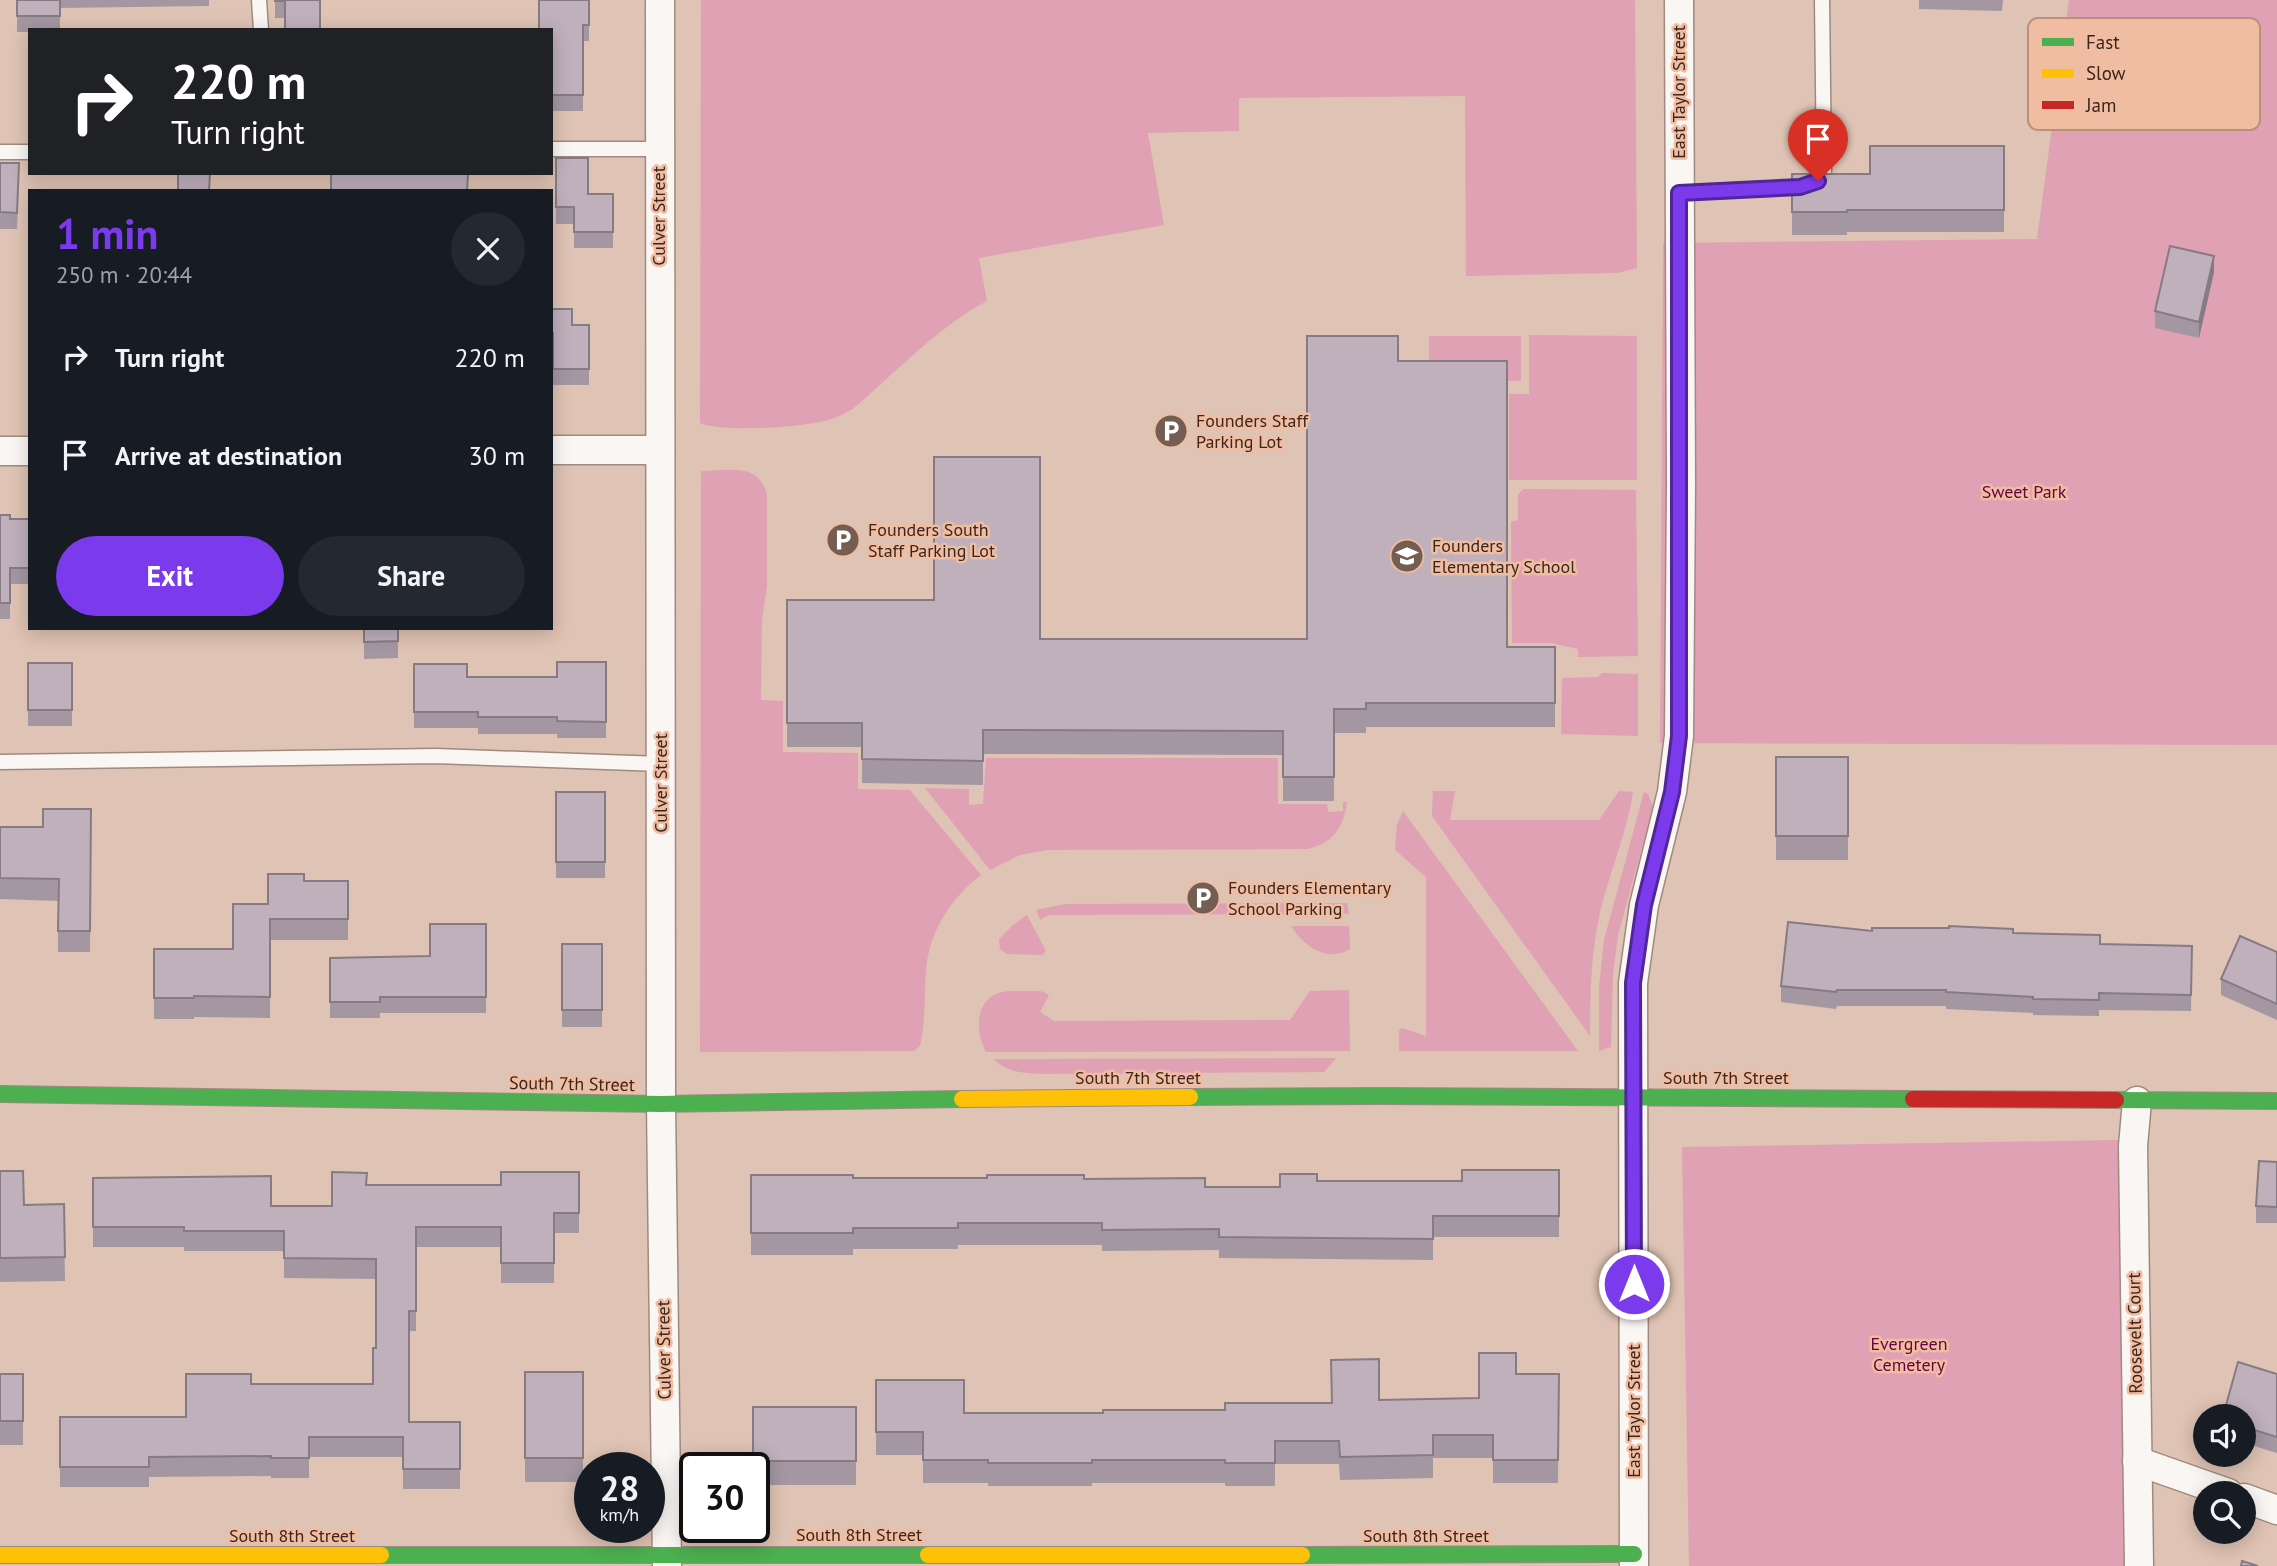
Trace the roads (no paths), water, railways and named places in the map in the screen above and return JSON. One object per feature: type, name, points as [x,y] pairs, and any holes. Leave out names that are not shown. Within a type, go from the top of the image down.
[{"type":"street","name":"Culver Street","points":[[660,0],[661,1104],[667,1560]]},
{"type":"street","name":"East Taylor Street","points":[[1634,1560],[1633,983],[1644,905],[1672,792],[1679,736],[1679,0]]},
{"type":"street","points":[[553,450],[660,450]]},
{"type":"street","points":[[0,451],[28,451]]},
{"type":"street","name":"South 7th Street","points":[[0,1094],[661,1104],[1366,1096],[2277,1101]]},
{"type":"street","name":"Roosevelt Court","points":[[2137,1101],[2133,1146],[2139,1566]]},
{"type":"street","points":[[2137,1461],[2194,1481]]},
{"type":"street","points":[[2256,1502],[2277,1510]]},
{"type":"street","name":"South 8th Street","points":[[0,1555],[226,1561],[1634,1560]]},
{"type":"lane","points":[[259,0],[261,28]]},
{"type":"lane","points":[[1679,193],[1800,187],[1818,181],[1824,171],[1822,0]]},
{"type":"lane","points":[[553,149],[659,149]]},
{"type":"lane","points":[[0,152],[28,152]]},
{"type":"lane","points":[[0,762],[436,756],[661,764]]},
{"type":"place","name":"Founders Staff Parking Lot","points":[[1171,431]]},
{"type":"place","name":"Founders South Staff Parking Lot","points":[[843,540]]},
{"type":"place","name":"Founders Elementary School","points":[[1407,556]]},
{"type":"place","name":"Founders Elementary School Parking","points":[[1203,898]]},
{"type":"park label","name":"Sweet Park","points":[[2024,492]]},
{"type":"park label","name":"Evergreen Cemetery","points":[[1909,1354]]}]
